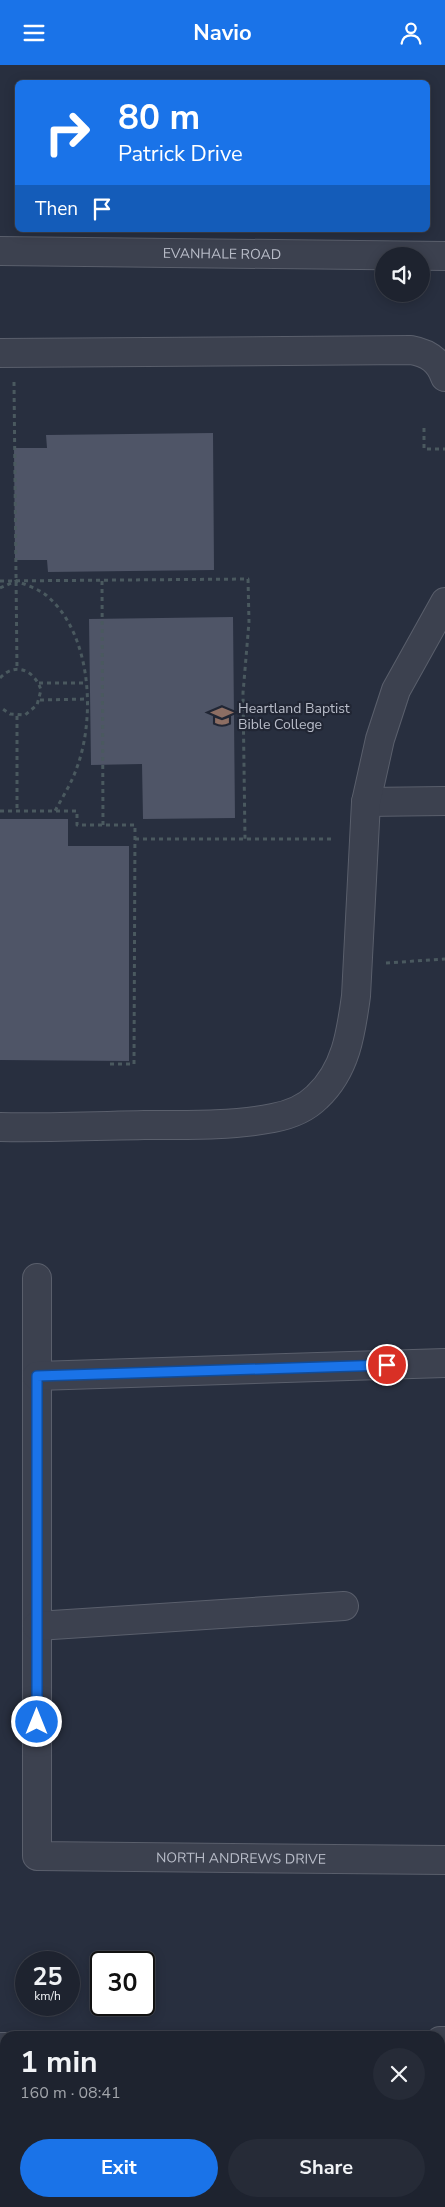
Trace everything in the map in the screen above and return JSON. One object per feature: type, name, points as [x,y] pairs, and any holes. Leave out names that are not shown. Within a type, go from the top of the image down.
[{"type":"street","name":"EVANHALE ROAD","points":[[0,251],[445,256]]},
{"type":"street","points":[[0,353],[411,350],[431,356],[444,371]]},
{"type":"street","points":[[0,1127],[189,1125],[251,1121],[275,1117],[298,1110],[316,1098],[328,1085],[341,1064],[351,1027],[358,965],[366,802],[380,739],[396,690],[445,602]]},
{"type":"street","points":[[366,802],[445,801]]},
{"type":"street","points":[[37,1278],[37,1626],[344,1606]]},
{"type":"street","points":[[37,1376],[445,1363]]},
{"type":"street","name":"NORTH ANDREWS DRIVE","points":[[37,1626],[37,1856],[445,1860]]},
{"type":"path","points":[[14,407],[17,669]]},
{"type":"path","points":[[424,428],[424,449],[445,449]]},
{"type":"path","points":[[0,581],[248,579],[249,622],[243,693],[245,839]]},
{"type":"path","points":[[0,588],[16,581],[46,594],[66,619],[82,653],[86,683],[84,737],[80,759],[71,782],[55,811]]},
{"type":"path","points":[[102,581],[103,825]]},
{"type":"path","points":[[0,678],[6,672],[17,669],[28,671],[39,683],[41,690],[40,700],[32,711],[17,715],[10,714],[0,707]]},
{"type":"path","points":[[39,683],[86,683]]},
{"type":"path","points":[[40,700],[86,699]]},
{"type":"path","points":[[17,715],[18,811]]},
{"type":"path","points":[[0,811],[77,811],[77,825],[135,825],[134,1064],[110,1064]]},
{"type":"path","points":[[135,839],[364,839]]},
{"type":"path","points":[[358,965],[445,959]]},
{"type":"building","points":[[213,433],[214,570],[48,572],[47,560],[15,560],[14,448],[47,448],[46,435]]},
{"type":"building","points":[[233,617],[235,818],[143,819],[142,764],[91,765],[89,619]]},
{"type":"building","points":[[0,819],[68,819],[68,846],[129,846],[129,1061],[0,1060]]},
{"type":"place","name":"Heartland Baptist Bible College","points":[[222,716]]},
{"type":"route","points":[[37,1722],[37,1376],[387,1365]]}]
